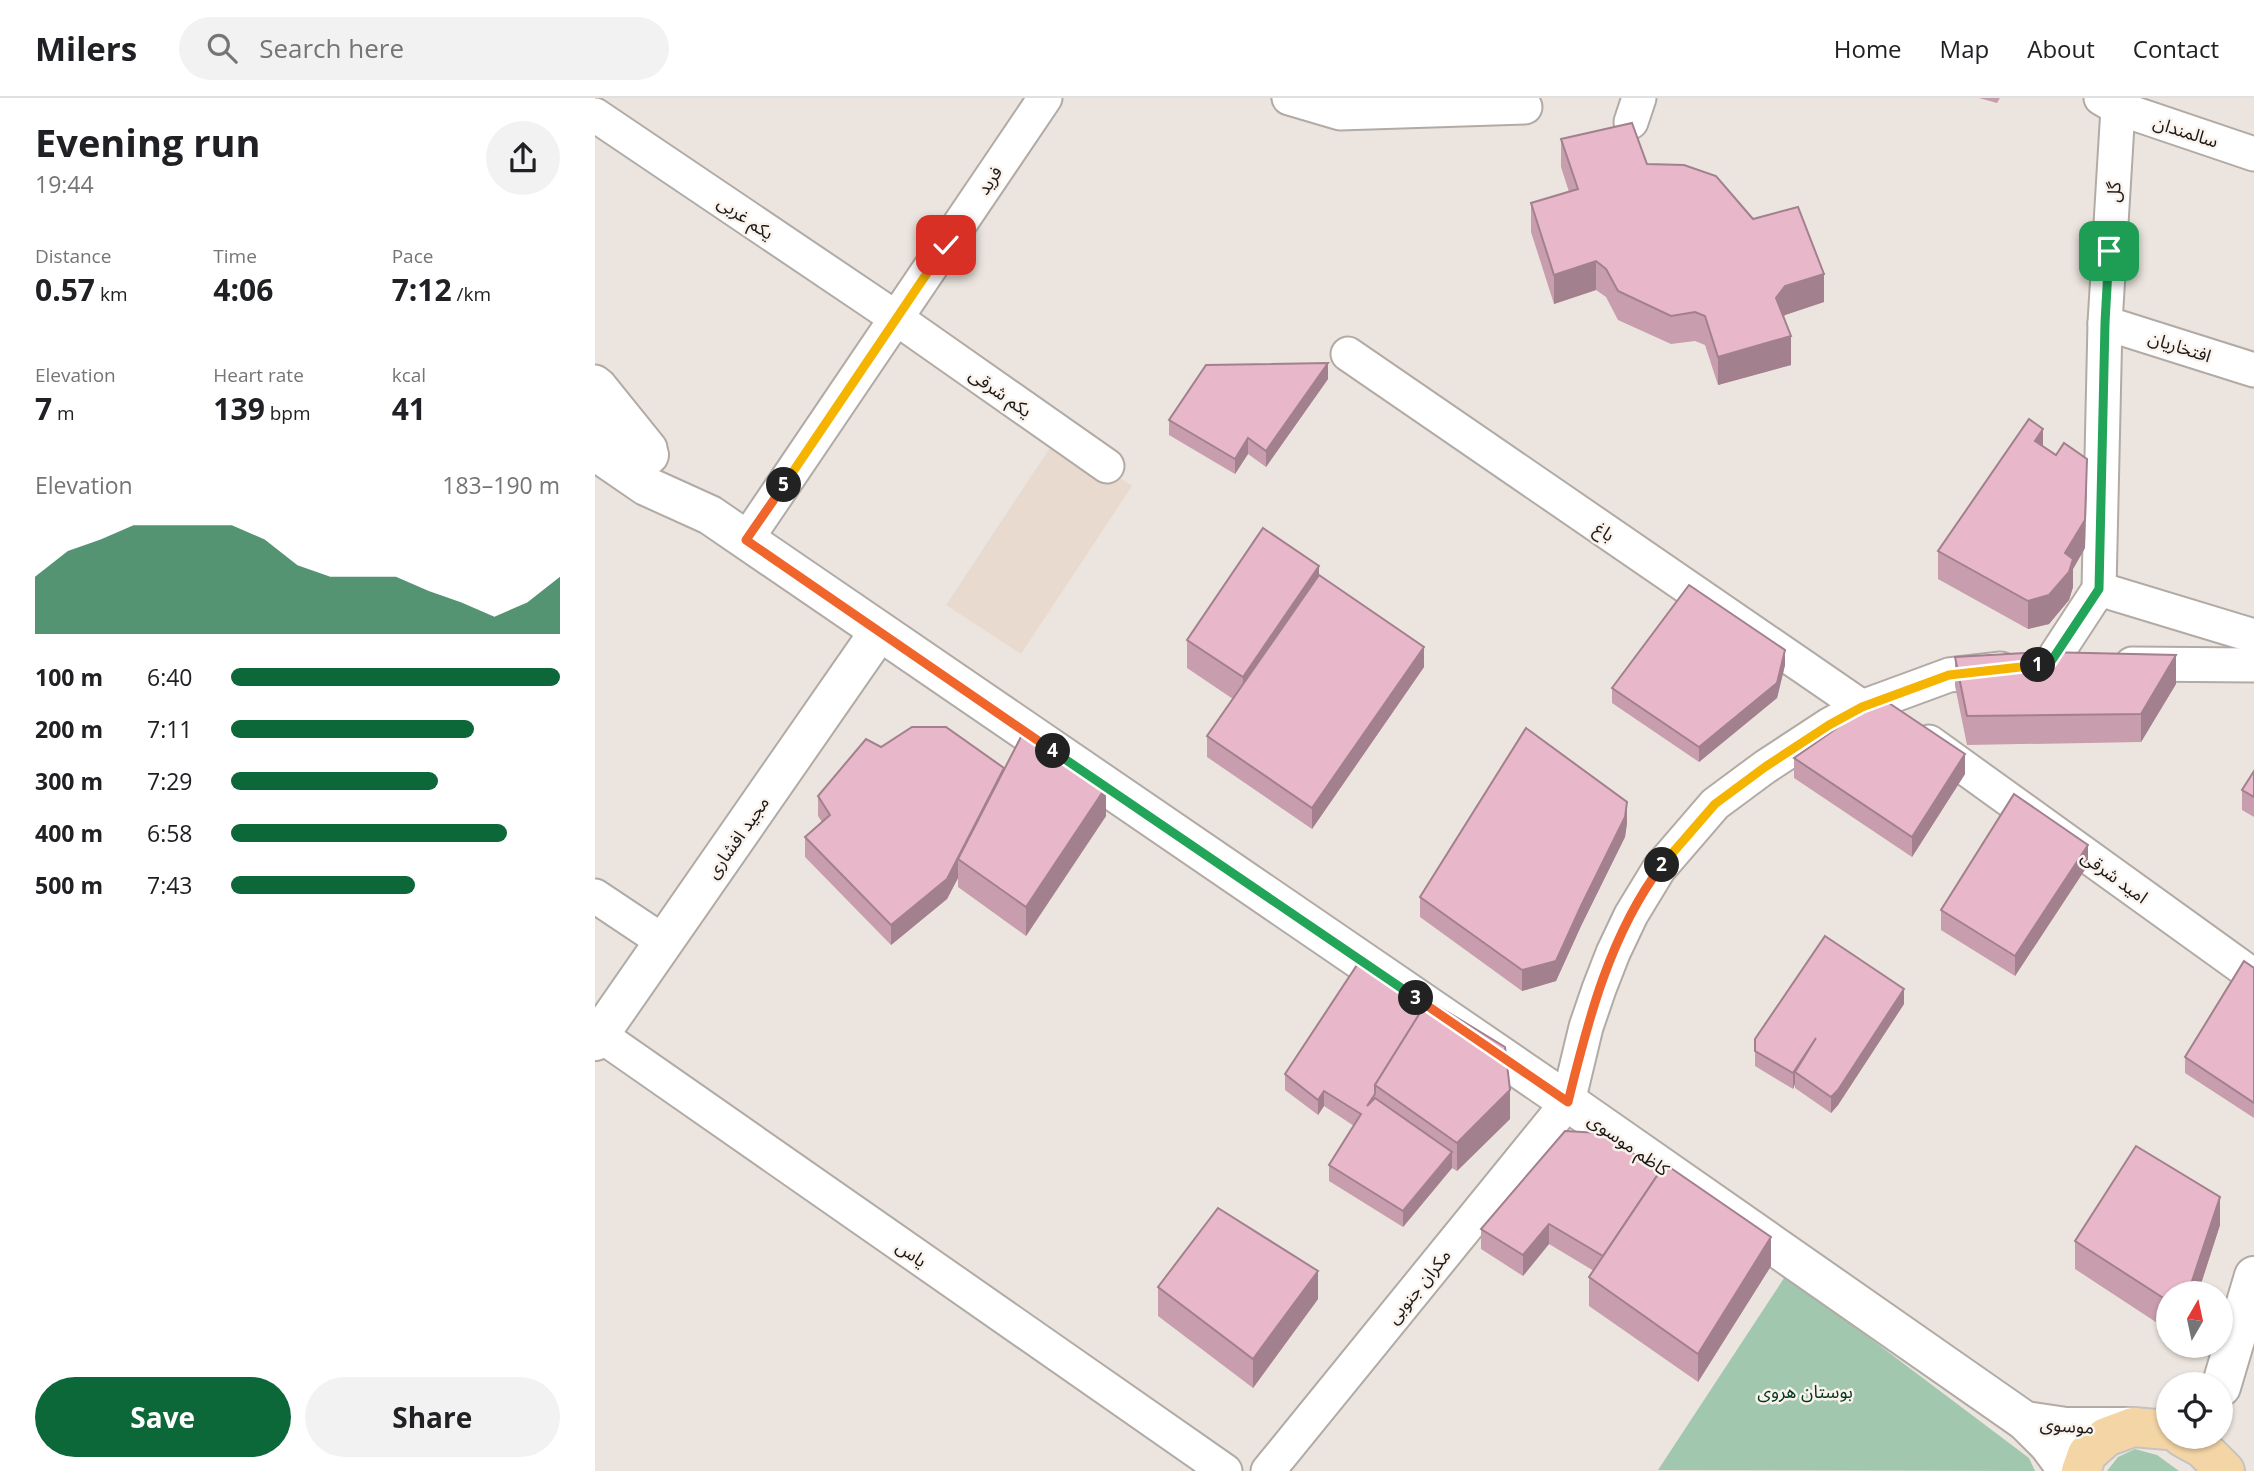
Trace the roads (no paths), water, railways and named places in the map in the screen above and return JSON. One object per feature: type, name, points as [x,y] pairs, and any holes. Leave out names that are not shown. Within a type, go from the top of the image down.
[{"type":"main road","name":"کاظم موسوی","points":[[595,419],[662,464],[710,515]]},
{"type":"main road","name":"کاظم موسوی","points":[[595,451],[646,486],[710,515],[1568,1102],[2025,1421]]},
{"type":"main road","name":"مجید افشاری","points":[[597,1038],[879,632]]},
{"type":"main road","points":[[2225,1372],[2254,1276]]},
{"type":"main road","name":"موسوی","points":[[2025,1421],[2066,1427],[2151,1428]]},
{"type":"main road","name":"موسوی","points":[[2025,1421],[2049,1445],[2068,1471]]},
{"type":"main road","points":[[2081,1471],[2087,1454],[2105,1437],[2151,1428]]},
{"type":"street","name":"فرید","points":[[746,540],[1045,98]]},
{"type":"street","points":[[1289,98],[1342,105],[1525,107]]},
{"type":"street","name":"سالمندان","points":[[2109,103],[2254,153]]},
{"type":"street","name":"گل","points":[[2099,589],[2109,103]]},
{"type":"street","name":"یکم غربی","points":[[595,115],[896,318]]},
{"type":"street","name":"یکم شرقی","points":[[896,318],[1107,466]]},
{"type":"street","name":"افتخاریان","points":[[2105,323],[2254,370]]},
{"type":"street","name":"باغ","points":[[1348,354],[1868,705]]},
{"type":"street","points":[[595,382],[662,464]]},
{"type":"street","points":[[2050,663],[2099,589],[2254,636]]},
{"type":"street","points":[[1568,1102],[1586,1027],[1613,953],[1631,915],[1659,869],[1715,804],[1829,725],[1868,705],[1949,675],[2050,663],[2254,665]]},
{"type":"street","name":"امید شرقی","points":[[1868,705],[2254,976]]},
{"type":"street","points":[[595,896],[664,942]]},
{"type":"street","name":"یاس","points":[[597,1038],[1225,1471]]},
{"type":"street","name":"مکران جنوبی","points":[[1268,1471],[1568,1102]]},
{"type":"park label","name":"بوستان هروی","points":[[1805,1391]]}]
